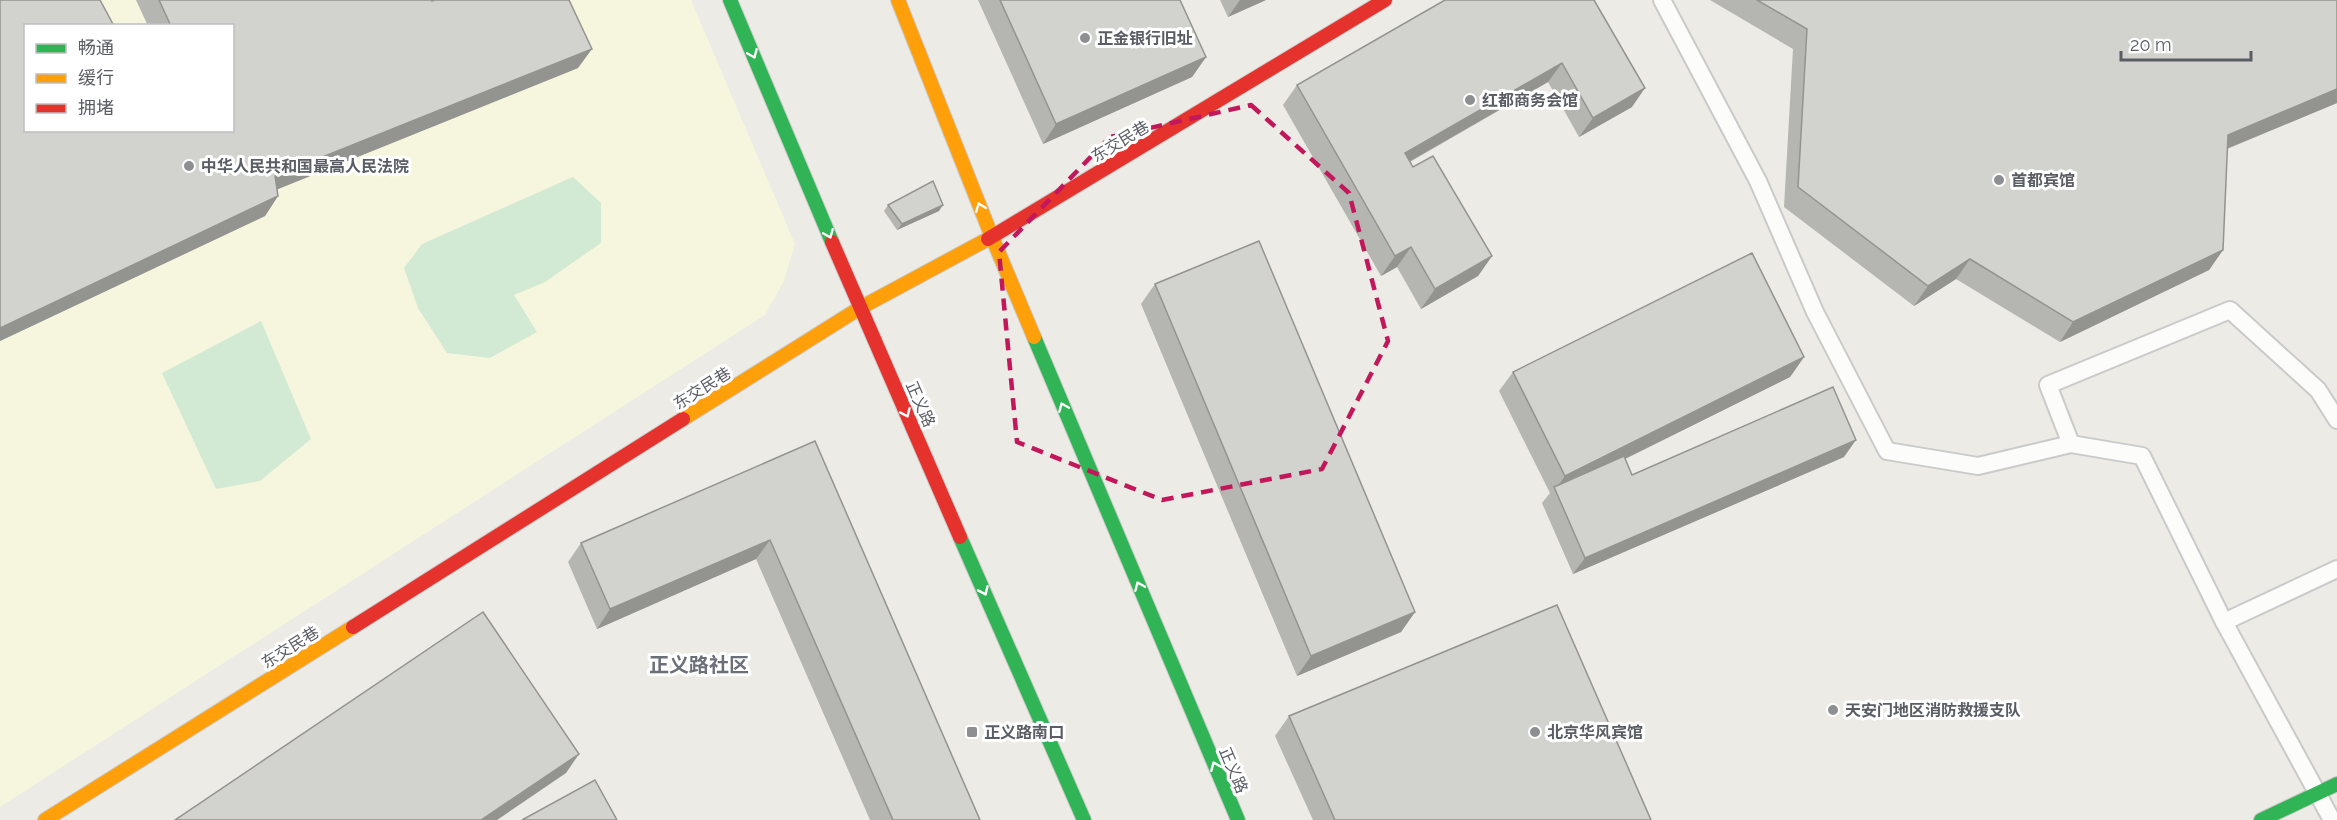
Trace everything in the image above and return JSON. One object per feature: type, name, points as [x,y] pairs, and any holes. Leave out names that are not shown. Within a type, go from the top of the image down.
[{"type":"street","name":"正义路","points":[[730,0],[860,308],[1084,820]]},
{"type":"street","name":"正义路","points":[[898,0],[992,237],[1238,820]]},
{"type":"street","name":"东交民巷","points":[[45,820],[860,308],[992,237],[1385,0]]},
{"type":"street","points":[[2261,820],[2337,784]]},
{"type":"lane","points":[[1662,0],[1758,181],[1815,312],[1887,451],[1978,466],[2071,444],[2142,456],[2224,622],[2332,820]]},
{"type":"lane","points":[[2071,444],[2048,386],[2230,310],[2318,390],[2337,420]]},
{"type":"lane","points":[[2224,622],[2337,569]]},
{"type":"highlighted area","points":[[1251,105],[1349,193],[1388,341],[1322,469],[1162,500],[1017,442],[999,252],[1110,137]]},
{"type":"shaded area","points":[[0,0],[691,0],[795,244],[784,281],[765,315],[0,807]]},
{"type":"shaded area","points":[[573,177],[601,203],[601,243],[545,282],[514,295],[537,332],[490,358],[447,353],[418,308],[404,268],[422,244]]},
{"type":"shaded area","points":[[261,321],[311,439],[260,481],[216,489],[162,373]]},
{"type":"building","points":[[0,0],[100,0],[113,24],[24,24],[24,132],[234,132],[234,24],[170,24],[159,0],[569,0],[592,49],[275,176],[278,196],[0,328]]},
{"type":"building","name":"正金银行旧址","points":[[1000,0],[1180,0],[1206,57],[1056,124]]},
{"type":"building","points":[[1445,0],[1594,0],[1645,88],[1593,118],[1562,63],[1405,153],[1413,167],[1433,156],[1492,256],[1435,289],[1411,247],[1395,256],[1297,85]]},
{"type":"building","name":"首都宾馆","points":[[1757,0],[2337,0],[2337,89],[2228,135],[2223,250],[2073,322],[1970,259],[1928,286],[1798,187],[1807,29]]},
{"type":"building","points":[[933,181],[943,205],[902,224],[888,205]]},
{"type":"building","points":[[1259,241],[1415,612],[1311,656],[1155,284]]},
{"type":"building","points":[[1752,253],[1804,357],[1565,476],[1513,372]]},
{"type":"building","points":[[1833,387],[1856,440],[1585,558],[1554,487],[1624,456],[1632,475]]},
{"type":"building","points":[[815,441],[980,820],[893,820],[770,540],[610,609],[581,543]]},
{"type":"building","points":[[1557,605],[1651,820],[1335,820],[1289,716]]},
{"type":"building","points":[[483,612],[579,754],[481,820],[175,820]]},
{"type":"building","points":[[595,780],[617,820],[522,820]]},
{"type":"traffic: fast","points":[[730,0],[832,242]]},
{"type":"traffic: fast","points":[[1034,337],[1238,820]]},
{"type":"traffic: fast","points":[[960,537],[1084,820]]},
{"type":"traffic: fast","points":[[2261,820],[2337,784]]},
{"type":"traffic: slow","points":[[898,0],[1034,337]]},
{"type":"traffic: slow","points":[[683,419],[860,308],[988,239]]},
{"type":"traffic: slow","points":[[45,820],[353,627]]},
{"type":"traffic: jam","points":[[988,239],[1385,0]]},
{"type":"traffic: jam","points":[[832,242],[960,537]]},
{"type":"traffic: jam","points":[[353,627],[683,419]]},
{"type":"place","name":"正金银行旧址","points":[[1085,38]]},
{"type":"place","name":"红都商务会馆","points":[[1470,100]]},
{"type":"place","name":"中华人民共和国最高人民法院","points":[[189,166]]},
{"type":"place","name":"首都宾馆","points":[[1999,180]]},
{"type":"place","name":"天安门地区消防救援支队","points":[[1833,710]]},
{"type":"place","name":"正义路南口","points":[[972,732]]},
{"type":"place","name":"北京华风宾馆","points":[[1535,732]]},
{"type":"district","name":"正义路社区","points":[[699,665]]}]
